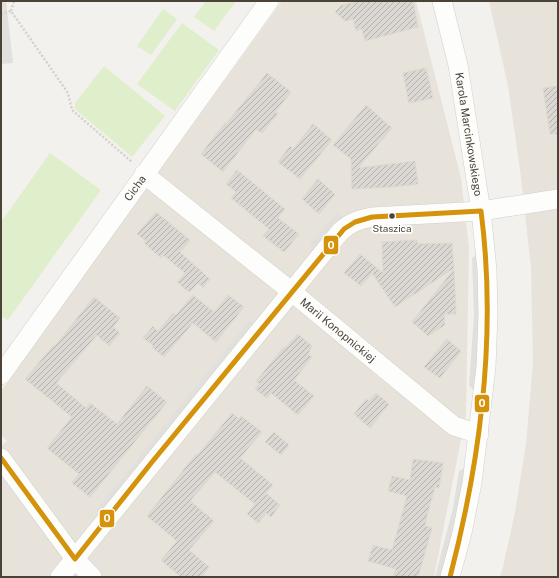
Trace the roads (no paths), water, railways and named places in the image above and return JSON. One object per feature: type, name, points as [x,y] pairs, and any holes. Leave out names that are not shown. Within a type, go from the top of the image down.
[{"type":"street","name":"Cicha","points":[[1,375],[139,169],[269,1]]},
{"type":"street","name":"Karola Marcinkowskiego","points":[[442,1],[458,65],[481,211],[487,270],[488,315],[486,367],[479,434],[468,505],[462,534],[450,577]]},
{"type":"street","name":"Marii Konopnickiej","points":[[139,169],[292,292],[454,426],[479,434]]},
{"type":"street","points":[[60,577],[340,232],[348,225],[358,220],[372,217],[481,211],[558,199]]},
{"type":"street","points":[[1,458],[56,531],[75,559],[92,577]]},
{"type":"place","name":"Staszica","points":[[392,216]]}]
